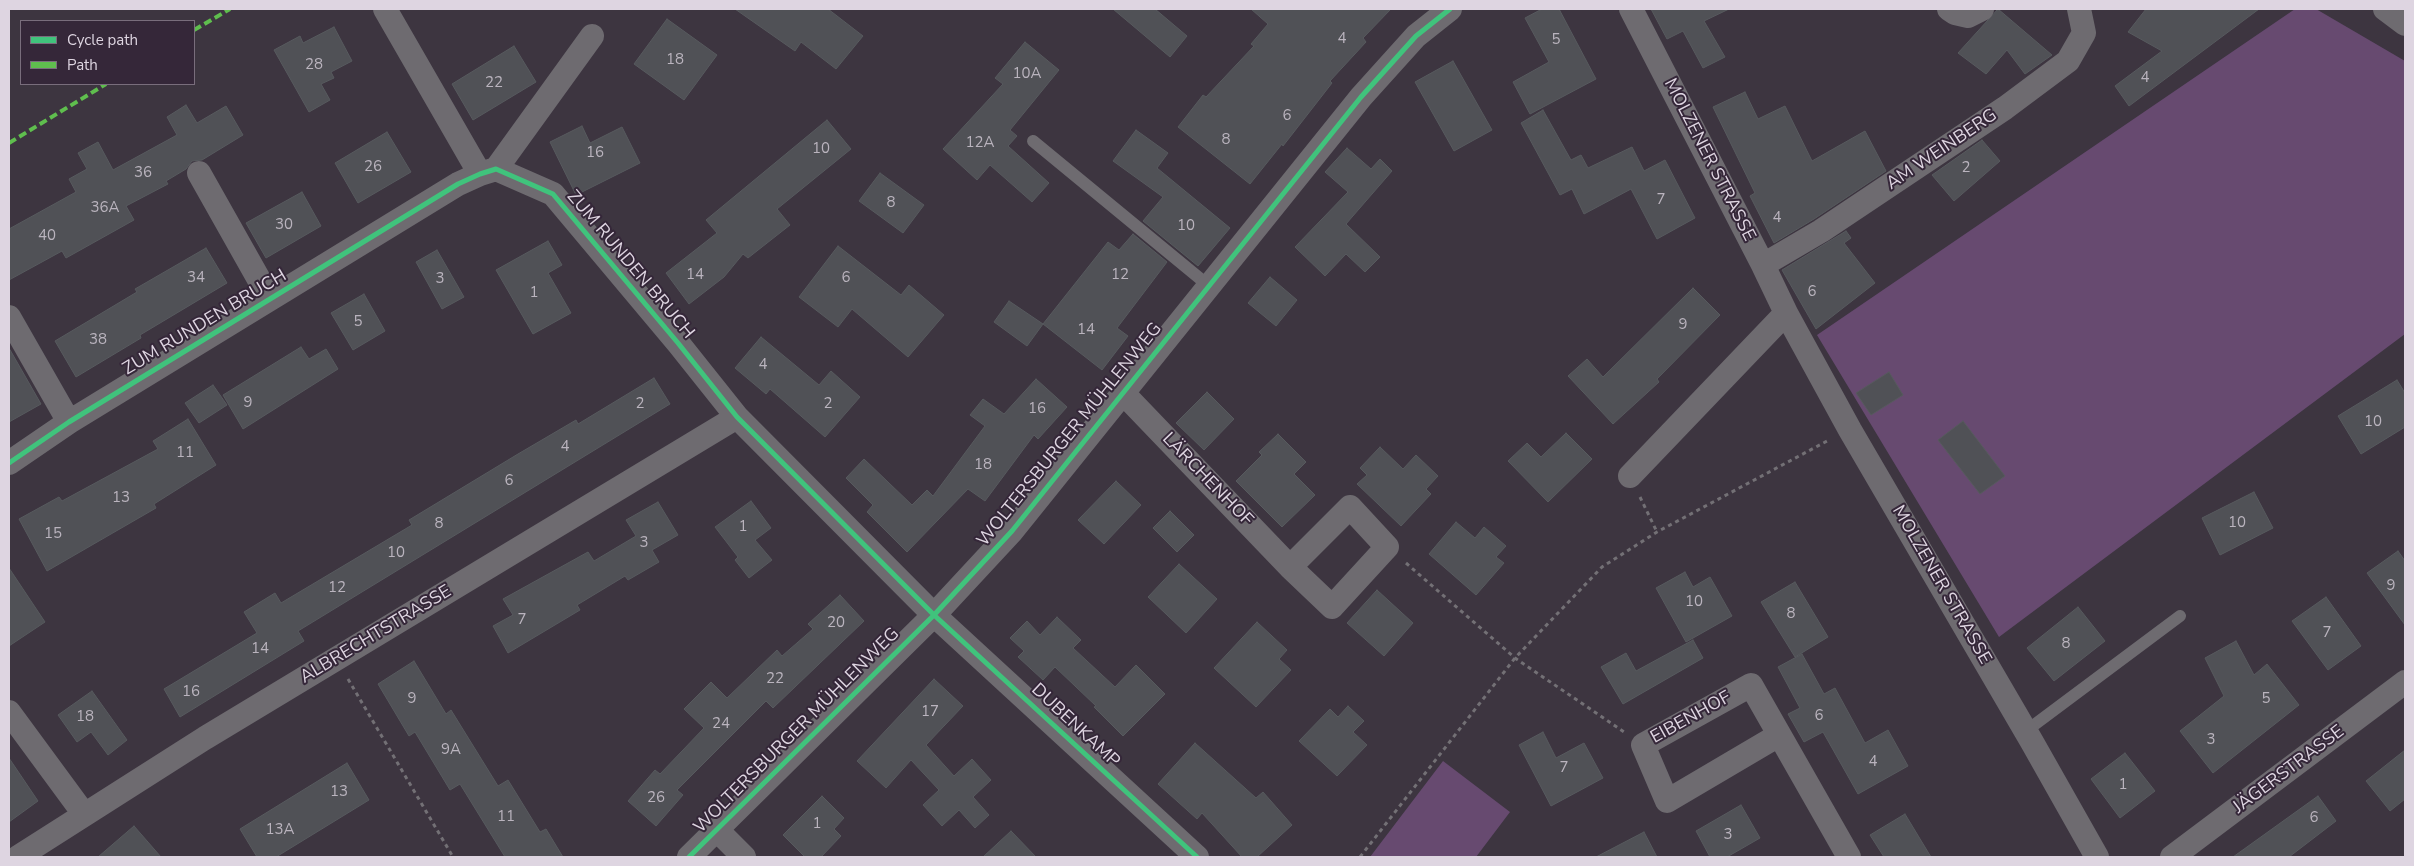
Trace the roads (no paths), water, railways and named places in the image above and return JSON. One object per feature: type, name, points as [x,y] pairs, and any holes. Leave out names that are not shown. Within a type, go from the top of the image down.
[{"type":"street","points":[[385,9],[488,171]]},
{"type":"street","name":"WOLTERSBURGER MÜHLENWEG","points":[[688,857],[934,615],[1012,531],[1361,97],[1416,36],[1450,9]]},
{"type":"street","name":"MOLZENER STRASSE","points":[[1631,9],[1786,313],[1850,430],[2026,731],[2097,857]]},
{"type":"street","points":[[1949,9],[1955,13],[1968,16],[1982,9]]},
{"type":"street","name":"AM WEINBERG","points":[[1763,265],[1820,231],[1981,124],[2068,61],[2084,33],[2079,9]]},
{"type":"street","points":[[2385,9],[2405,24]]},
{"type":"street","name":"ZUM RUNDEN BRUCH","points":[[9,463],[69,422],[458,184],[488,171],[592,36]]},
{"type":"street","name":"ZUM RUNDEN BRUCH","points":[[488,171],[553,194],[678,343],[736,418],[934,615]]},
{"type":"street","name":"ZUM RUNDEN BRUCH","points":[[199,173],[270,299]]},
{"type":"street","points":[[1630,476],[1786,313]]},
{"type":"street","points":[[9,317],[69,422]]},
{"type":"street","name":"LÄRCHENHOF","points":[[1124,393],[1290,567],[1332,607],[1387,547],[1350,508],[1290,567]]},
{"type":"street","name":"ALBRECHTSTRASSE","points":[[18,857],[84,814],[336,659],[736,418]]},
{"type":"street","name":"DUBENKAMP","points":[[934,615],[1197,857]]},
{"type":"street","name":"JÄGERSTRASSE","points":[[2172,857],[2405,682]]},
{"type":"street","name":"EIBENHOF","points":[[1779,735],[1667,801],[1643,745],[1751,685],[1849,857]]},
{"type":"street","points":[[9,712],[84,814]]},
{"type":"street","points":[[717,830],[744,857]]},
{"type":"lane","points":[[1032,141],[1209,286]]},
{"type":"lane","points":[[2026,731],[2180,616]]}]
